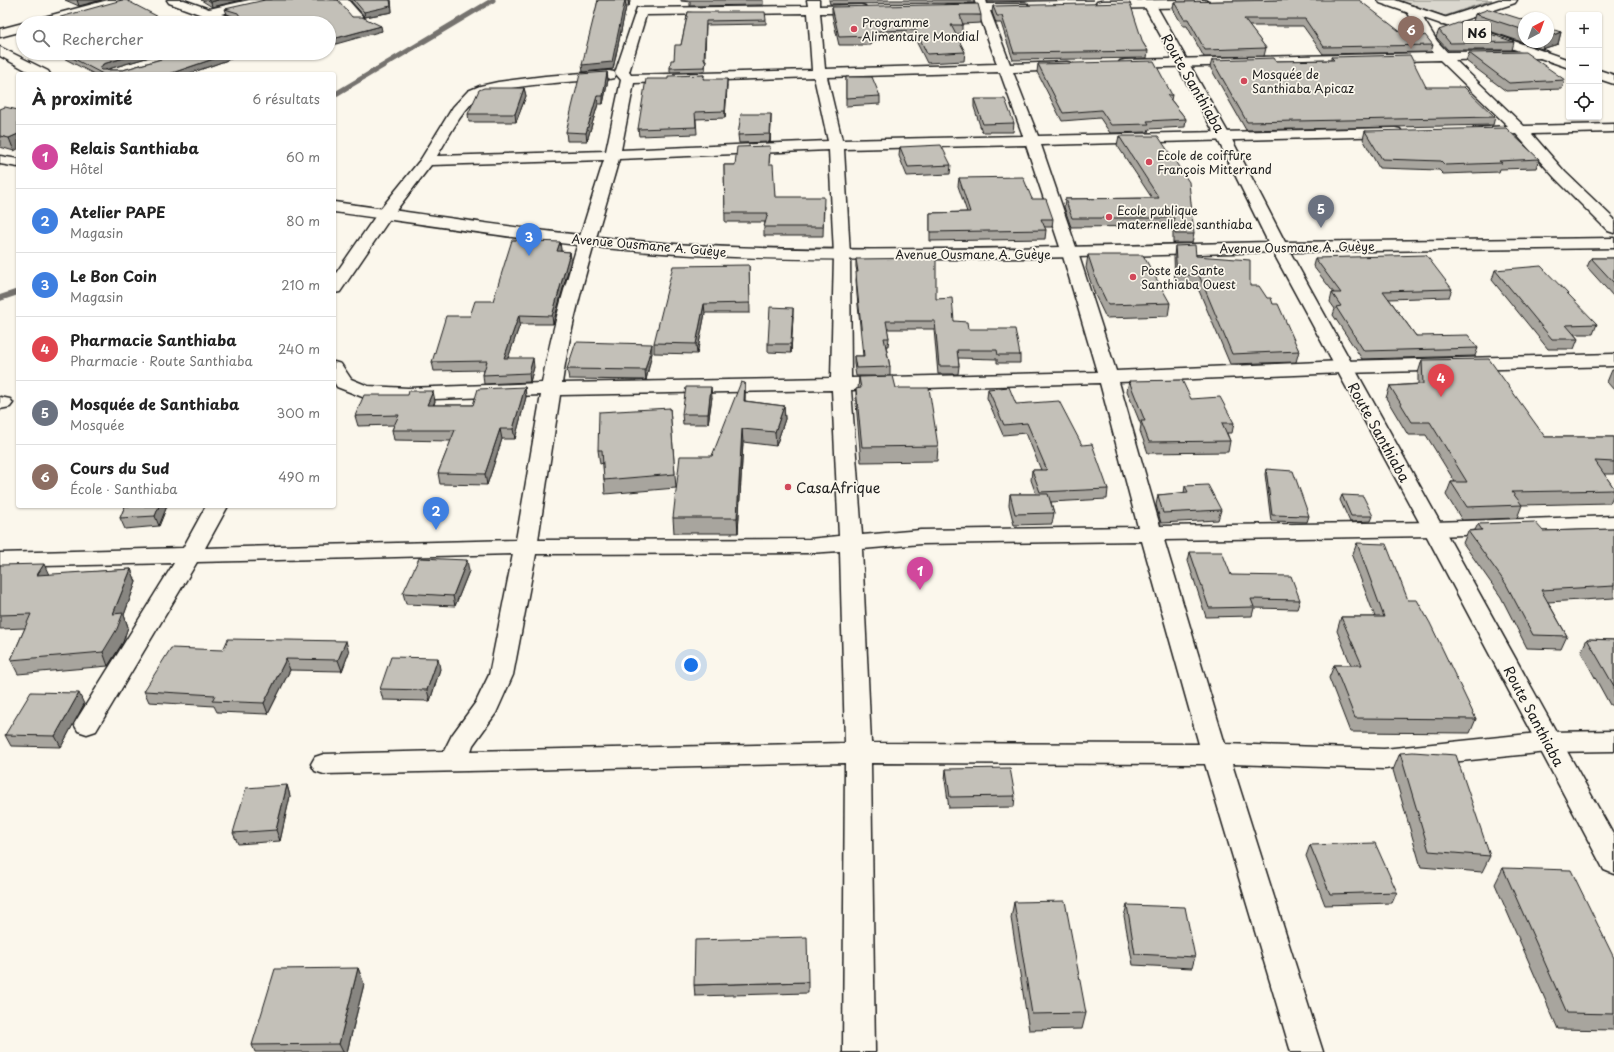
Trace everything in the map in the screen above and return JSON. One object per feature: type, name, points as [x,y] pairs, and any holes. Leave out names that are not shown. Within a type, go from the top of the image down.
[{"type":"street","points":[[64,16],[122,0]]},
{"type":"street","points":[[173,0],[215,16]]},
{"type":"street","points":[[207,13],[265,0]]},
{"type":"street","points":[[342,0],[358,18]]},
{"type":"street","name":"N6","points":[[1384,0],[1566,63]]},
{"type":"street","points":[[1445,22],[1511,0]]},
{"type":"street","points":[[1086,5],[1148,2],[1217,3]]},
{"type":"street","name":"Route Santhiaba","points":[[1148,2],[1223,136],[1279,247],[1343,367],[1434,530],[1614,862]]},
{"type":"street","points":[[982,4],[1032,140],[1070,253],[1108,377],[1139,491],[1215,754],[1307,1052]]},
{"type":"street","points":[[938,8],[982,4],[1039,6]]},
{"type":"street","points":[[814,5],[819,72],[836,145],[842,255],[841,384],[851,543],[858,753],[859,1052]]},
{"type":"street","points":[[454,761],[461,742],[487,706],[501,675],[519,589],[558,347],[587,241],[613,155],[625,76],[641,11],[814,5],[876,9]]},
{"type":"street","points":[[1412,10],[1432,43],[1444,57],[1520,130],[1560,175],[1614,228]]},
{"type":"street","points":[[0,33],[16,29]]},
{"type":"street","points":[[0,51],[16,60]]},
{"type":"street","points":[[1109,65],[1541,54]]},
{"type":"street","points":[[17,60],[39,72]]},
{"type":"street","points":[[336,285],[385,214],[427,161],[458,110],[477,92],[498,86],[545,80],[625,76],[1077,66]]},
{"type":"street","points":[[1602,75],[1614,80]]},
{"type":"street","points":[[1466,131],[1614,128]]},
{"type":"street","points":[[427,161],[613,155],[836,145],[1411,132]]},
{"type":"street","points":[[0,160],[16,163]]},
{"type":"street","name":"Avenue Ousmane A. Guèye","points":[[336,207],[587,241],[715,251],[842,255],[1070,253],[1279,247],[1614,243]]},
{"type":"street","points":[[336,371],[344,383],[365,392],[408,394],[551,389],[841,384],[1108,377],[1343,367],[1614,360]]},
{"type":"street","points":[[87,724],[190,555],[215,508]]},
{"type":"street","points":[[0,560],[525,548],[809,546],[921,537],[1434,530],[1614,523]]},
{"type":"street","points":[[324,764],[858,753],[1215,754],[1336,759],[1384,759],[1426,756],[1548,742],[1614,741]]},
{"type":"shaded area","points":[[1397,0],[1492,0],[1445,16]]},
{"type":"building","points":[[126,0],[157,16],[64,16]]},
{"type":"building","points":[[265,0],[338,0],[352,17],[362,17],[381,26],[336,38],[336,16],[240,16],[238,13],[225,9]]},
{"type":"building","points":[[354,0],[390,0],[391,6],[364,12]]},
{"type":"building","points":[[598,0],[625,0],[612,62],[582,65]]},
{"type":"building","points":[[1359,0],[1411,40],[1425,35],[1433,45],[1324,47],[1305,19],[1244,19],[1266,48],[1205,50],[1188,19],[1184,19],[1174,2]]},
{"type":"building","points":[[1130,3],[1143,43],[1148,51],[1014,53],[1002,16],[997,16],[993,6]]},
{"type":"building","points":[[978,4],[981,15],[960,15],[963,25],[951,25],[965,52],[927,54],[916,30],[877,31],[870,32],[872,36],[839,37],[832,7]]},
{"type":"building","points":[[1489,9],[1518,18],[1518,28],[1475,14]]},
{"type":"building","points":[[688,12],[765,12],[766,20],[706,21],[705,67],[670,68],[671,60],[674,60],[675,45],[681,45]]},
{"type":"building","points":[[1458,23],[1514,42],[1450,43],[1439,30]]},
{"type":"building","points":[[1554,30],[1561,32],[1554,35]]},
{"type":"building","points":[[1525,52],[1565,80],[1509,83],[1469,53]]},
{"type":"building","points":[[1410,55],[1426,87],[1464,87],[1495,117],[1247,122],[1212,60],[1274,58],[1276,61],[1334,60],[1331,57]]},
{"type":"building","points":[[76,60],[117,60],[103,64],[100,69],[123,70],[158,60],[210,60],[175,72],[99,72]]},
{"type":"building","points":[[1154,61],[1172,95],[1167,95],[1186,119],[1147,121],[1149,124],[1111,125],[1101,110],[1063,113],[1038,64]]},
{"type":"building","points":[[607,72],[603,96],[597,96],[586,133],[566,132],[580,74]]},
{"type":"building","points":[[704,75],[703,79],[727,79],[725,111],[695,112],[696,127],[638,129],[646,79],[668,79],[668,76]]},
{"type":"building","points":[[846,77],[872,77],[880,96],[846,98]]},
{"type":"building","points":[[484,88],[524,88],[515,114],[468,114],[479,90]]},
{"type":"building","points":[[974,99],[1005,99],[1014,123],[983,124]]},
{"type":"building","points":[[5,107],[16,110],[16,135],[9,138],[0,136],[0,109]]},
{"type":"building","points":[[741,114],[771,114],[770,134],[738,135]]},
{"type":"building","points":[[1506,128],[1539,159],[1499,161],[1502,163],[1445,165],[1441,161],[1382,159],[1365,131]]},
{"type":"building","points":[[1119,136],[1158,136],[1189,182],[1194,234],[1175,234],[1174,218],[1072,218],[1065,199],[1159,198]]},
{"type":"building","points":[[941,145],[951,165],[908,167],[900,147]]},
{"type":"building","points":[[770,146],[769,164],[773,164],[775,197],[824,197],[823,227],[764,227],[768,213],[725,213],[724,165],[735,165],[737,147]]},
{"type":"building","points":[[1023,177],[1032,199],[1046,199],[1053,219],[1041,219],[1046,230],[930,232],[930,213],[970,212],[959,178]]},
{"type":"building","points":[[512,240],[560,242],[557,251],[570,252],[552,316],[519,315],[504,358],[533,358],[529,373],[483,375],[487,361],[432,362],[446,316],[470,316],[475,301],[493,301]]},
{"type":"building","points":[[1195,245],[1196,256],[1250,260],[1250,286],[1259,286],[1267,298],[1271,298],[1273,304],[1278,304],[1299,351],[1232,354],[1199,275],[1177,275],[1175,246]]},
{"type":"building","points":[[1088,255],[1143,255],[1170,303],[1108,305],[1097,282]]},
{"type":"building","points":[[1426,255],[1452,289],[1383,291],[1416,336],[1468,335],[1478,348],[1364,351],[1336,307],[1341,306],[1332,293],[1341,293],[1315,258]]},
{"type":"building","points":[[936,258],[936,299],[952,298],[954,321],[967,322],[968,329],[1015,329],[1020,355],[998,355],[997,350],[957,350],[959,366],[939,366],[935,321],[886,321],[889,338],[884,338],[890,367],[856,368],[854,356],[864,356],[857,287],[856,272],[858,272],[856,259]]},
{"type":"building","points":[[1591,258],[1614,258],[1614,283]]},
{"type":"building","points":[[749,265],[750,303],[704,304],[696,344],[654,343],[673,266]]},
{"type":"building","points":[[1541,266],[1597,324],[1566,325],[1578,339],[1552,339],[1495,270]]},
{"type":"building","points":[[770,307],[793,308],[791,344],[768,344]]},
{"type":"building","points":[[576,342],[652,344],[645,370],[567,369]]},
{"type":"building","points":[[1489,359],[1545,437],[1614,437],[1614,462],[1595,461],[1614,490],[1512,492],[1522,505],[1467,507],[1451,482],[1467,482],[1430,422],[1412,422],[1390,386],[1423,384],[1422,360]]},
{"type":"building","points":[[893,376],[896,388],[929,388],[938,446],[862,447],[856,389],[861,388],[859,377]]},
{"type":"building","points":[[1182,380],[1191,399],[1220,397],[1234,423],[1222,423],[1230,441],[1149,442],[1141,421],[1145,421],[1129,381]]},
{"type":"building","points":[[741,382],[745,383],[744,401],[784,406],[775,432],[742,429],[737,518],[673,518],[680,456],[712,456]]},
{"type":"building","points":[[525,387],[513,429],[500,429],[485,474],[438,473],[455,430],[392,430],[399,415],[355,416],[364,395],[408,395],[409,391],[433,391],[427,405],[473,405],[478,389]]},
{"type":"building","points":[[686,387],[711,387],[708,414],[682,414]]},
{"type":"building","points":[[1009,387],[1016,404],[1059,401],[1082,445],[1092,444],[1108,489],[1040,492],[1032,470],[1047,470],[1027,423],[1004,425],[988,389]]},
{"type":"building","points":[[670,408],[675,474],[604,480],[602,450],[598,450],[599,412]]},
{"type":"building","points":[[1266,469],[1293,471],[1309,516],[1272,515]]},
{"type":"building","points":[[1208,485],[1221,510],[1163,513],[1158,495],[1188,492],[1185,486]]},
{"type":"building","points":[[1010,494],[1048,494],[1054,513],[1015,514]]},
{"type":"building","points":[[1342,495],[1363,496],[1373,516],[1351,516]]},
{"type":"building","points":[[124,508],[158,508],[155,516],[120,518]]},
{"type":"building","points":[[1535,522],[1543,531],[1614,529],[1614,586],[1541,590],[1567,636],[1533,635],[1506,584],[1468,531],[1482,530],[1478,524]]},
{"type":"building","points":[[1357,543],[1386,544],[1408,600],[1417,600],[1430,623],[1476,719],[1355,718],[1334,665],[1362,665],[1341,617],[1384,617]]},
{"type":"building","points":[[1190,552],[1222,552],[1231,575],[1291,576],[1300,600],[1251,599],[1254,607],[1209,608]]},
{"type":"building","points":[[419,558],[467,560],[453,596],[403,593]]},
{"type":"building","points":[[44,564],[37,575],[131,569],[113,614],[123,613],[117,629],[103,652],[11,660],[31,614],[0,615],[0,565]]},
{"type":"building","points":[[228,639],[346,641],[338,660],[286,659],[264,703],[212,701],[215,695],[144,691],[171,648],[223,650]]},
{"type":"building","points":[[1587,639],[1614,640],[1614,686]]},
{"type":"building","points":[[391,657],[438,658],[427,690],[380,689]]},
{"type":"building","points":[[31,692],[79,693],[55,736],[5,735]]},
{"type":"building","points":[[1413,752],[1456,755],[1490,856],[1429,851],[1400,753]]},
{"type":"building","points":[[1010,768],[1015,796],[950,797],[946,769]]},
{"type":"building","points":[[287,785],[276,830],[233,833],[246,788]]},
{"type":"building","points":[[1375,843],[1397,892],[1330,894],[1310,845]]},
{"type":"building","points":[[1503,868],[1571,870],[1614,958],[1614,1014],[1567,1013]]},
{"type":"building","points":[[1065,901],[1086,1013],[1032,1014],[1014,902]]},
{"type":"building","points":[[1127,905],[1185,907],[1195,957],[1135,954]]},
{"type":"building","points":[[807,937],[808,982],[694,985],[695,940]]},
{"type":"building","points":[[358,968],[339,1044],[252,1045],[275,969]]},
{"type":"waterway","points":[[336,94],[493,0]]},
{"type":"waterway","points":[[0,298],[16,293]]},
{"type":"place","name":"Programme Alimentaire Mondial","points":[[854,29]]},
{"type":"place","name":"Cours du Sud","points":[[1411,49]]},
{"type":"place","name":"Mosquée de Santhiaba Apicaz","points":[[1244,81]]},
{"type":"place","name":"Ecole de coiffure François Mitterrand","points":[[1149,162]]},
{"type":"place","name":"Ecole publique maternellede santhiaba","points":[[1109,217]]},
{"type":"place","name":"Mosquée de Santhiaba","points":[[1321,228]]},
{"type":"place","name":"Le Bon Coin","points":[[529,256]]},
{"type":"place","name":"Poste de Sante Santhiaba Ouest","points":[[1133,277]]},
{"type":"place","name":"Pharmacie Santhiaba","points":[[1441,397]]},
{"type":"place","name":"CasaAfrique","points":[[788,487]]},
{"type":"place","name":"Atelier PAPE","points":[[436,530]]},
{"type":"place","name":"Relais Santhiaba","points":[[920,590]]}]
